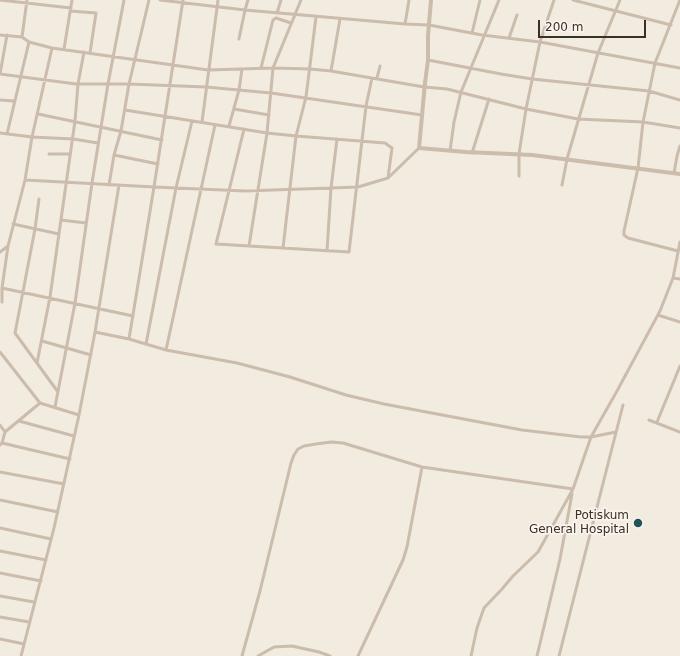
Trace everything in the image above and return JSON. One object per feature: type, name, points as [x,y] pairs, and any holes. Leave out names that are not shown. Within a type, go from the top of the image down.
[{"type":"street","points":[[0,0],[27,2],[96,13],[90,53]]},
{"type":"street","points":[[64,49],[72,0]]},
{"type":"street","points":[[55,407],[75,303],[98,143],[124,0]]},
{"type":"street","points":[[109,185],[114,155],[121,131],[129,84],[149,0]]},
{"type":"street","points":[[160,0],[183,1],[217,7],[294,15],[429,25],[484,35],[540,42],[680,68]]},
{"type":"street","points":[[202,122],[218,0]]},
{"type":"street","points":[[238,39],[248,0]]},
{"type":"street","points":[[277,13],[281,0]]},
{"type":"street","points":[[248,246],[267,133],[273,68],[301,0]]},
{"type":"street","points":[[405,24],[409,0]]},
{"type":"street","points":[[24,180],[201,190],[258,191],[358,187],[388,178],[419,148],[424,87],[428,60],[431,0]]},
{"type":"street","points":[[472,33],[480,0]]},
{"type":"street","points":[[450,151],[454,122],[461,92],[499,0]]},
{"type":"street","points":[[519,176],[519,154],[526,109],[540,42],[554,0]]},
{"type":"street","points":[[573,0],[670,25]]},
{"type":"street","points":[[562,185],[566,159],[598,53],[620,0]]},
{"type":"street","points":[[678,251],[628,238],[624,235],[624,231],[638,168],[643,122],[655,63],[680,0]]},
{"type":"street","points":[[129,339],[166,116],[183,1]]},
{"type":"street","points":[[22,37],[27,2]]},
{"type":"street","points":[[509,38],[517,15]]},
{"type":"street","points":[[283,248],[296,136],[306,97],[316,17]]},
{"type":"street","points":[[261,68],[273,20],[276,18],[291,23]]},
{"type":"street","points":[[331,71],[340,19]]},
{"type":"street","points":[[0,34],[22,37],[29,42],[52,48],[208,70],[273,68],[331,71],[424,87],[447,89],[526,109],[578,119],[643,122],[680,128]]},
{"type":"street","points":[[7,35],[0,74],[78,84],[206,87],[271,93],[422,115]]},
{"type":"street","points":[[7,134],[29,42]]},
{"type":"street","points":[[2,302],[2,288],[8,246],[24,180],[52,48]]},
{"type":"street","points":[[37,363],[50,298],[75,121],[78,84],[84,52]]},
{"type":"street","points":[[428,60],[532,79],[649,90],[680,100]]},
{"type":"street","points":[[377,78],[380,66]]},
{"type":"street","points":[[229,126],[239,90],[242,69]]},
{"type":"street","points":[[244,129],[216,244],[349,252],[358,187],[366,106],[372,78]]},
{"type":"street","points":[[472,152],[489,99]]},
{"type":"street","points":[[0,100],[14,102]]},
{"type":"street","points":[[234,109],[269,115]]},
{"type":"street","points":[[125,110],[267,133],[385,143],[392,148],[388,178]]},
{"type":"street","points":[[38,114],[162,140]]},
{"type":"street","points":[[146,344],[176,188],[192,120]]},
{"type":"street","points":[[166,350],[215,125]]},
{"type":"street","points":[[0,133],[32,137],[72,139],[98,143]]},
{"type":"street","points":[[327,251],[331,188],[337,139]]},
{"type":"street","points":[[674,173],[680,146]]},
{"type":"street","points":[[419,148],[519,154],[680,174]]},
{"type":"street","points":[[49,154],[70,154]]},
{"type":"street","points":[[114,155],[158,164]]},
{"type":"street","points":[[21,656],[34,602],[41,581],[70,459],[91,355],[119,185]]},
{"type":"street","points":[[39,199],[35,229],[15,333],[58,392]]},
{"type":"street","points":[[61,220],[86,223]]},
{"type":"street","points":[[13,224],[59,234]]},
{"type":"street","points":[[537,656],[560,559],[573,490],[591,437],[658,315],[672,278],[680,242]]},
{"type":"street","points":[[0,252],[8,246]]},
{"type":"street","points":[[672,278],[680,279]]},
{"type":"street","points":[[0,283],[2,288]]},
{"type":"street","points":[[2,288],[133,316]]},
{"type":"street","points":[[658,315],[680,322]]},
{"type":"street","points":[[95,332],[129,339],[166,350],[237,363],[290,377],[346,395],[384,404],[522,430],[591,437],[616,432]]},
{"type":"street","points":[[42,341],[91,355]]},
{"type":"street","points":[[0,352],[40,403],[79,415]]},
{"type":"street","points":[[657,422],[680,366]]},
{"type":"street","points":[[40,403],[5,432],[1,444],[70,459]]},
{"type":"street","points":[[559,656],[623,405]]},
{"type":"street","points":[[649,420],[680,432]]},
{"type":"street","points":[[19,421],[74,436]]},
{"type":"street","points":[[0,425],[5,432]]},
{"type":"street","points":[[242,656],[260,591],[291,463],[298,449],[304,446],[331,442],[343,443],[422,467],[573,490]]},
{"type":"street","points":[[358,656],[403,560],[407,547],[422,467]]},
{"type":"street","points":[[0,472],[64,484]]},
{"type":"street","points":[[471,656],[477,628],[484,608],[513,576],[538,552],[573,490]]},
{"type":"street","points":[[0,500],[58,512]]},
{"type":"street","points":[[0,528],[51,539]]},
{"type":"street","points":[[0,551],[46,560]]},
{"type":"street","points":[[0,573],[41,581]]},
{"type":"street","points":[[0,596],[34,602]]},
{"type":"street","points":[[0,617],[29,622]]},
{"type":"street","points":[[0,639],[24,644]]},
{"type":"street","points":[[258,656],[274,647],[292,646],[330,656]]},
{"type":"place","name":"Potiskum General Hospital","points":[[638,523]]}]
